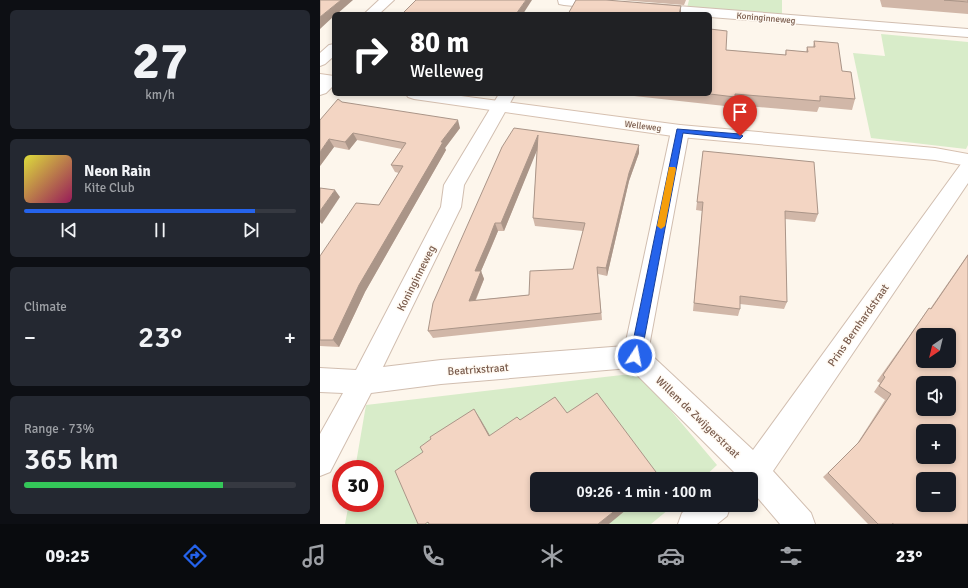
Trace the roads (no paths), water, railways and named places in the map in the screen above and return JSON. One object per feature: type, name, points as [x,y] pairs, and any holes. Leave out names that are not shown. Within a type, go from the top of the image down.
[{"type":"street","points":[[373,12],[387,0]]},
{"type":"street","points":[[557,12],[564,1],[619,6]]},
{"type":"street","name":"Koninginneweg","points":[[635,7],[699,12]]},
{"type":"street","name":"Koninginneweg","points":[[712,13],[968,33]]},
{"type":"street","points":[[320,61],[332,50]]},
{"type":"street","name":"Welleweg","points":[[439,96],[503,101],[680,131],[935,154],[968,160]]},
{"type":"street","name":"Koninginneweg","points":[[320,462],[363,382],[451,207],[454,186],[503,101]]},
{"type":"street","points":[[635,356],[680,131]]},
{"type":"street","name":"Prins Bernhardstraat","points":[[754,472],[968,169]]},
{"type":"street","name":"Beatrixstraat","points":[[320,380],[363,382],[441,372],[635,356]]},
{"type":"street","name":"Willem de Zwijgerstraat","points":[[635,356],[747,472]]},
{"type":"street","name":"Willem de Zwijgerstraat","points":[[758,483],[800,524]]},
{"type":"street","points":[[693,524],[708,512]]}]
